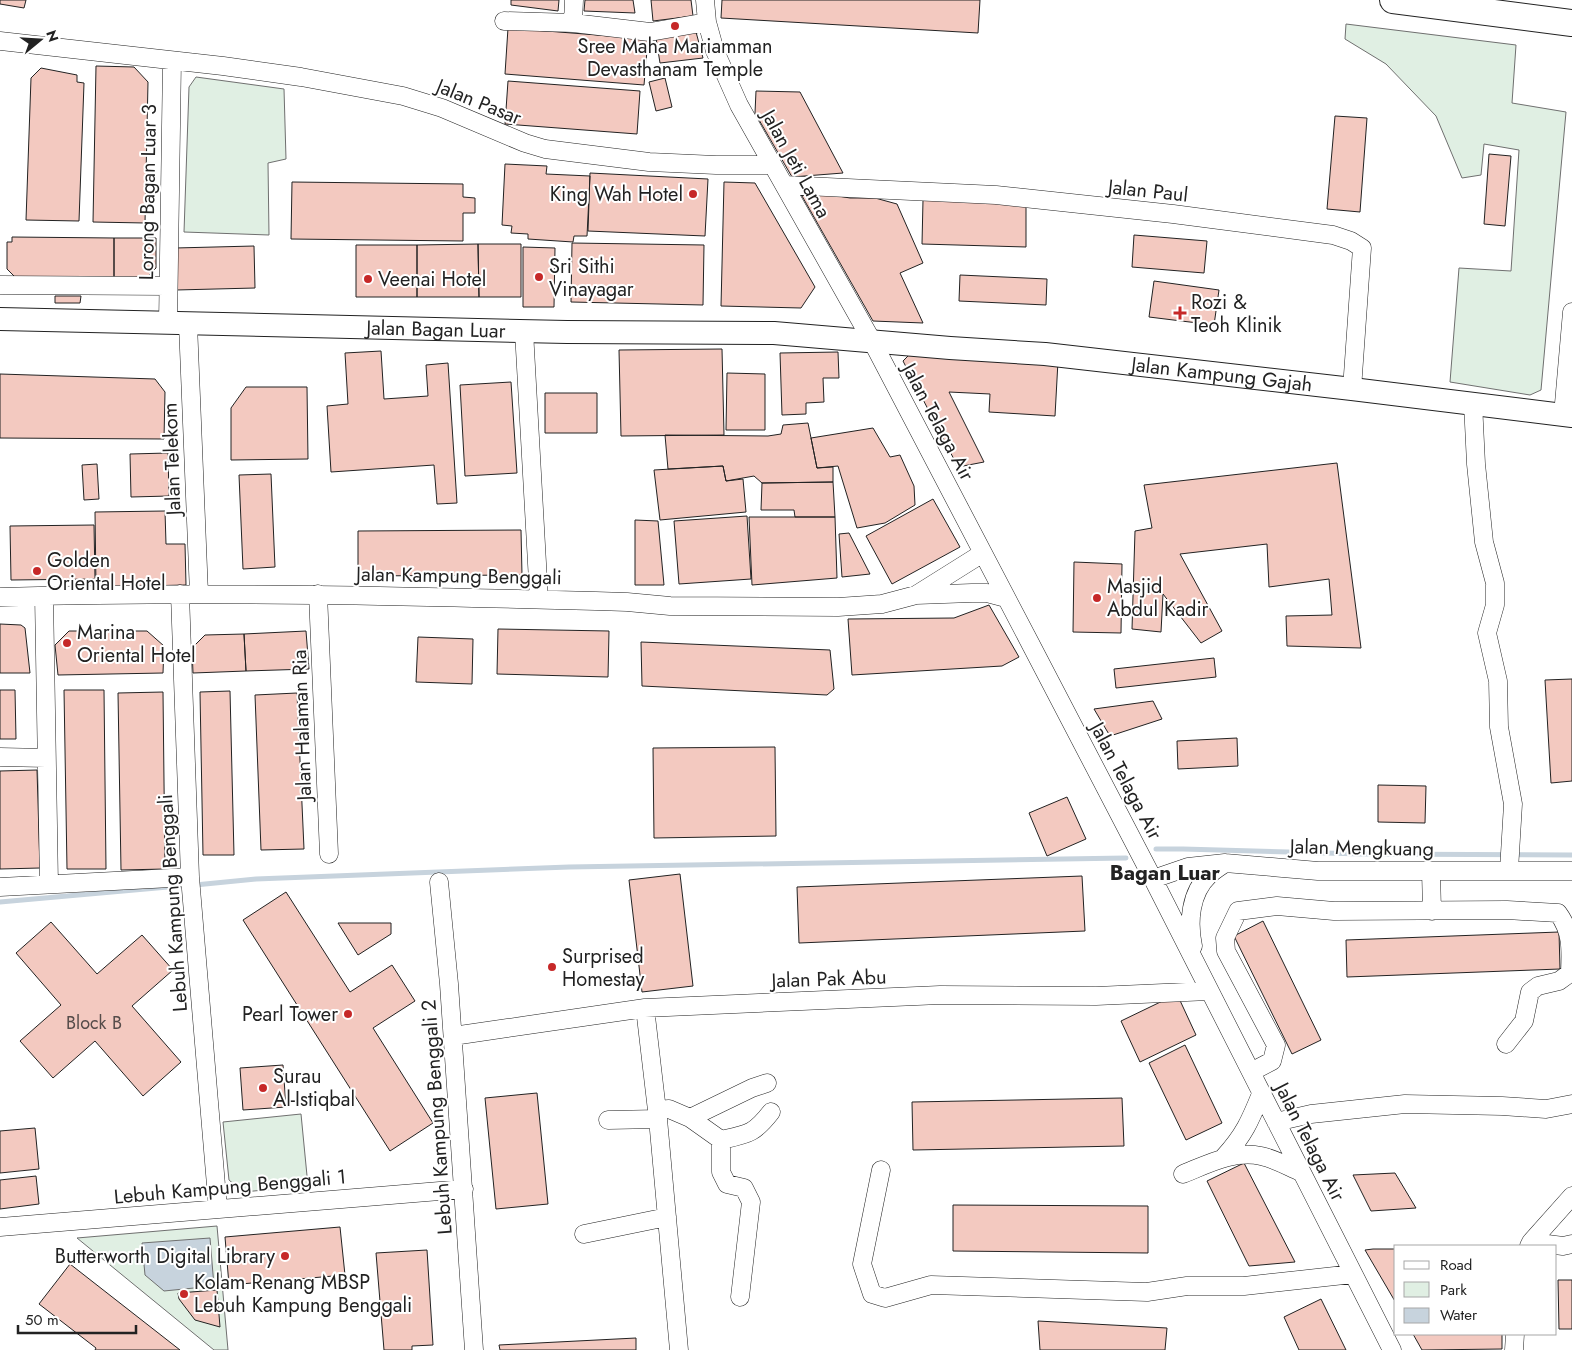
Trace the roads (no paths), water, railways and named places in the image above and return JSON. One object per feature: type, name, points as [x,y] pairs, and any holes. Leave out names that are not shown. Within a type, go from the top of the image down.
[{"type":"highway","points":[[1392,0],[1572,23]]},
{"type":"main road","name":"Jalan Bagan Luar","points":[[0,319],[567,332],[774,332],[872,341]]},
{"type":"main road","name":"Jalan Kampung Gajah","points":[[872,341],[1045,354],[1473,403],[1568,416]]},
{"type":"street","points":[[573,23],[574,0]]},
{"type":"street","name":"Jalan Jeti Lama","points":[[705,0],[707,22],[720,64],[739,105],[872,341]]},
{"type":"street","points":[[504,21],[573,23],[650,32],[707,22]]},
{"type":"street","name":"Jalan Pasar","points":[[0,41],[223,66],[301,77],[403,96],[442,108],[525,143],[546,149],[649,162],[772,165]]},
{"type":"street","name":"Lorong Bagan Luar 3","points":[[172,61],[168,286],[178,323]]},
{"type":"street","name":"Jalan Paul","points":[[784,185],[996,195],[1210,219],[1333,235],[1351,241],[1362,248],[1352,389]]},
{"type":"street","points":[[0,285],[168,286]]},
{"type":"street","points":[[1568,416],[1572,312]]},
{"type":"street","name":"Jalan Telekom","points":[[178,323],[198,594]]},
{"type":"street","points":[[524,331],[539,599]]},
{"type":"street","name":"Jalan Telaga Air","points":[[872,341],[1153,879],[1392,1350]]},
{"type":"street","points":[[1473,403],[1476,464],[1484,542],[1494,583],[1494,605],[1487,633],[1498,682],[1499,727],[1513,804],[1510,860]]},
{"type":"street","points":[[916,595],[983,553]]},
{"type":"street","points":[[916,595],[980,593],[1006,598]]},
{"type":"street","name":"Lebuh Kampung Benggali","points":[[180,594],[191,883],[218,1209]]},
{"type":"street","name":"Jalan Kampung Benggali","points":[[0,597],[318,594],[627,602],[670,606],[838,607],[882,604],[916,595]]},
{"type":"street","name":"Jalan Halaman Ria","points":[[318,594],[329,854]]},
{"type":"street","points":[[44,596],[49,884]]},
{"type":"street","points":[[0,757],[46,758]]},
{"type":"street","name":"Jalan Mengkuang","points":[[1153,879],[1188,867],[1225,863],[1318,871],[1431,871],[1510,860],[1572,871]]},
{"type":"street","points":[[1209,991],[1192,944],[1189,924],[1192,905],[1199,890],[1208,875],[1225,863]]},
{"type":"street","points":[[1431,871],[1432,911]]},
{"type":"street","name":"Lebuh Kampung Benggali 2","points":[[439,882],[453,1036],[474,1350]]},
{"type":"street","points":[[0,887],[49,884],[191,883]]},
{"type":"street","points":[[1252,1072],[1272,1061],[1276,1044],[1226,951],[1225,938],[1238,911],[1277,906],[1334,911],[1507,910],[1558,913],[1565,921],[1572,935],[1570,973],[1559,981],[1538,986],[1530,992],[1524,1021],[1506,1044]]},
{"type":"street","name":"Jalan Pak Abu","points":[[453,1036],[645,1008],[940,995],[1096,996],[1209,991]]},
{"type":"street","points":[[645,1008],[658,1115],[678,1350]]},
{"type":"street","points":[[690,1118],[752,1088],[767,1083]]},
{"type":"street","points":[[1224,1157],[1247,1128],[1261,1094]]},
{"type":"street","points":[[1276,1122],[1311,1114],[1405,1104],[1546,1109],[1572,1104]]},
{"type":"street","points":[[608,1120],[658,1115],[669,1109],[690,1118],[722,1140],[748,1134],[761,1125],[771,1112]]},
{"type":"street","points":[[722,1140],[721,1172],[727,1184],[744,1188],[751,1202],[740,1297]]},
{"type":"street","points":[[1183,1174],[1224,1157],[1248,1154],[1262,1156],[1301,1172]]},
{"type":"street","points":[[881,1170],[862,1264],[872,1294],[885,1298],[931,1285],[1147,1292],[1188,1286],[1244,1286],[1353,1274]]},
{"type":"street","name":"Lebuh Kampung Benggali 1","points":[[0,1227],[464,1189]]},
{"type":"street","points":[[1530,1244],[1572,1196]]},
{"type":"street","points":[[584,1234],[667,1217]]},
{"type":"street","points":[[1530,1244],[1546,1245]]},
{"type":"street","points":[[1557,1246],[1572,1244]]},
{"type":"street","points":[[1514,1350],[1515,1335]]},
{"type":"water","points":[[210,1238],[214,1286],[164,1291],[145,1275],[142,1243]]},
{"type":"waterway","points":[[1156,849],[1362,854],[1572,855]]},
{"type":"waterway","points":[[195,885],[256,879],[569,867],[1126,858]]},
{"type":"waterway","points":[[0,902],[179,886]]},
{"type":"place","name":"Sree Maha Mariamman Devasthanam Temple","points":[[675,26]]},
{"type":"place","name":"King Wah Hotel","points":[[693,194]]},
{"type":"place","name":"Sri Sithi Vinayagar","points":[[539,277]]},
{"type":"place","name":"Veenai Hotel","points":[[368,279]]},
{"type":"place","name":"Rozi & Teoh Klinik","points":[[1180,313]]},
{"type":"place","name":"Golden Oriental Hotel","points":[[37,571]]},
{"type":"place","name":"Masjid Abdul Kadir","points":[[1097,598]]},
{"type":"place","name":"Marina Oriental Hotel","points":[[67,643]]},
{"type":"place","name":"Surprised Homestay","points":[[552,967]]},
{"type":"place","name":"Pearl Tower","points":[[348,1014]]},
{"type":"place","name":"Surau Al-Istiqbal","points":[[263,1088]]},
{"type":"place","name":"Butterworth Digital Library","points":[[285,1256]]},
{"type":"place","name":"Kolam Renang MBSP Lebuh Kampung Benggali","points":[[184,1294]]},
{"type":"district","name":"Bagan Luar","points":[[1165,873]]}]
